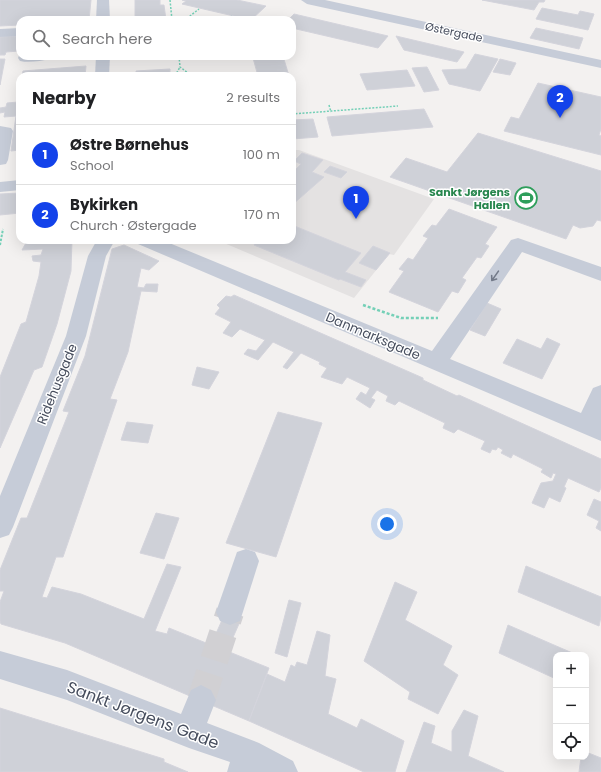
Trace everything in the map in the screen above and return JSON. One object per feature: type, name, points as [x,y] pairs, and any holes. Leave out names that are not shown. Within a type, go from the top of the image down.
[{"type":"street","points":[[103,0],[103,16]]},
{"type":"street","name":"Østergade","points":[[307,0],[601,64]]},
{"type":"street","points":[[0,33],[16,32]]},
{"type":"street","points":[[102,72],[103,60]]},
{"type":"street","points":[[0,131],[5,131],[0,160]]},
{"type":"street","points":[[0,187],[16,185]]},
{"type":"street","name":"Ridehusgade","points":[[0,527],[76,336],[97,256],[104,244]]},
{"type":"street","name":"Danmarksgade","points":[[155,244],[594,428]]},
{"type":"street","points":[[436,362],[518,244],[601,274]]},
{"type":"street","points":[[594,428],[601,394]]},
{"type":"street","points":[[230,612],[246,561]]},
{"type":"street","name":"Sankt Jørgens Gade","points":[[0,665],[67,686],[189,733],[245,763],[282,772]]},
{"type":"street","points":[[189,733],[201,700]]},
{"type":"path","points":[[170,0],[172,16]]},
{"type":"path","points":[[190,16],[199,9]]},
{"type":"path","points":[[178,72],[180,67],[179,60]]},
{"type":"path","points":[[180,67],[187,72]]},
{"type":"path","points":[[329,105],[331,112]]},
{"type":"path","points":[[296,114],[398,106]]},
{"type":"path","points":[[0,245],[3,229]]},
{"type":"path","points":[[359,304],[401,318],[440,318],[460,326]]},
{"type":"shaded area","points":[[296,150],[434,199],[394,255],[389,254],[354,298],[226,244],[296,244]]},
{"type":"building","points":[[0,0],[91,0],[89,16],[16,16],[16,25],[0,26]]},
{"type":"building","points":[[135,0],[160,0],[160,5],[164,5],[165,16],[135,16]]},
{"type":"building","points":[[182,0],[237,0],[266,6],[255,16],[234,16],[182,4],[186,1]]},
{"type":"building","points":[[482,0],[545,0],[544,2],[539,2],[534,10]]},
{"type":"building","points":[[542,8],[578,15],[580,11],[594,14],[588,30],[536,19]]},
{"type":"building","points":[[294,14],[388,36],[378,48],[296,29],[296,16],[292,16]]},
{"type":"building","points":[[536,28],[583,38],[579,49],[530,38]]},
{"type":"building","points":[[16,36],[16,51],[6,52],[5,55],[0,55],[0,37]]},
{"type":"building","points":[[396,36],[464,52],[457,62],[404,50]]},
{"type":"building","points":[[475,54],[498,59],[480,91],[449,84],[442,70],[466,69]]},
{"type":"building","points":[[0,59],[5,59],[0,85]]},
{"type":"building","points":[[500,59],[516,63],[510,75],[493,72]]},
{"type":"building","points":[[254,60],[284,60],[288,72],[257,72]]},
{"type":"building","points":[[86,66],[85,72],[23,71]]},
{"type":"building","points":[[427,67],[439,90],[424,92],[412,68]]},
{"type":"building","points":[[170,69],[170,72],[136,71]]},
{"type":"building","points":[[407,70],[415,86],[367,90],[360,74]]},
{"type":"building","points":[[538,83],[601,97],[601,129],[599,135],[601,136],[601,155],[504,131],[511,117],[519,119]]},
{"type":"building","points":[[16,102],[16,116],[4,117],[5,112],[0,113],[0,108],[6,107],[7,103]]},
{"type":"building","points":[[424,109],[433,127],[332,136],[327,117]]},
{"type":"building","points":[[16,116],[16,150],[11,151]]},
{"type":"building","points":[[313,119],[318,137],[296,139],[296,120]]},
{"type":"building","name":"Sankt Jørgens Hallen","points":[[478,133],[601,171],[601,221],[597,220],[593,226],[580,228],[573,225],[566,239],[390,177],[406,158],[447,172]]},
{"type":"building","points":[[302,153],[323,160],[312,172],[324,177],[296,202],[296,169],[301,164],[296,162],[296,159]]},
{"type":"building","points":[[330,166],[347,172],[341,178],[324,172]]},
{"type":"building","points":[[16,193],[16,213],[0,215],[0,194]]},
{"type":"building","points":[[449,209],[497,227],[485,244],[489,246],[481,258],[477,257],[462,278],[466,280],[458,293],[452,291],[438,312],[389,292],[404,271],[399,269],[408,258],[413,260],[428,238],[423,236],[432,225],[436,226]]},
{"type":"building","points":[[296,227],[361,253],[345,272],[366,280],[361,287],[340,279],[339,280],[254,245],[296,244]]},
{"type":"building","points":[[25,244],[72,244],[71,271],[57,324],[42,367],[34,370],[0,448],[0,377],[21,324],[26,322],[39,276],[41,262],[33,261],[32,256],[41,255],[43,249],[22,250]]},
{"type":"building","points":[[124,245],[159,261],[149,270],[141,268],[137,287],[144,288],[146,284],[158,284],[157,292],[141,291],[128,352],[110,399],[117,400],[63,557],[56,557],[42,597],[47,598],[52,587],[81,594],[144,619],[167,564],[181,567],[155,631],[167,634],[169,628],[211,645],[226,611],[242,617],[227,651],[269,668],[249,721],[65,643],[1,624],[0,621],[0,602],[4,591],[0,591],[0,570],[21,518],[27,518],[69,412],[63,411],[85,356],[112,249]]},
{"type":"building","points":[[373,246],[390,253],[376,270],[359,263]]},
{"type":"building","points":[[234,295],[423,378],[423,380],[457,396],[459,395],[601,459],[601,488],[599,492],[568,478],[564,487],[566,488],[560,502],[549,497],[544,508],[532,503],[541,483],[553,481],[556,474],[553,473],[551,478],[541,472],[543,469],[513,454],[511,458],[501,453],[503,450],[498,447],[496,450],[492,449],[490,453],[481,449],[485,441],[458,429],[454,433],[443,428],[445,423],[399,401],[395,405],[386,401],[388,396],[377,390],[371,398],[375,400],[370,408],[356,399],[361,392],[366,395],[370,388],[347,377],[342,384],[321,377],[327,368],[319,364],[320,362],[301,353],[287,369],[283,367],[294,352],[273,342],[258,360],[244,354],[248,349],[256,351],[265,340],[240,329],[232,337],[223,333],[231,322],[215,314],[220,308],[217,305],[226,296],[231,297]]},
{"type":"building","points":[[487,303],[501,309],[485,336],[470,330]]},
{"type":"building","points":[[547,338],[560,344],[542,379],[503,363],[517,339],[541,349]]},
{"type":"building","points":[[197,367],[219,372],[209,389],[192,385]]},
{"type":"building","points":[[278,412],[322,423],[276,557],[226,543]]},
{"type":"building","points":[[127,422],[153,425],[148,443],[121,440]]},
{"type":"building","points":[[594,499],[601,502],[601,531],[596,528],[599,521],[587,515]]},
{"type":"building","points":[[156,513],[179,518],[164,559],[140,553]]},
{"type":"building","points":[[526,566],[601,597],[601,617],[599,626],[518,592]]},
{"type":"building","points":[[395,582],[417,592],[405,620],[452,646],[443,665],[458,675],[438,714],[408,699],[410,692],[364,661]]},
{"type":"building","points":[[289,600],[301,603],[287,657],[275,653]]},
{"type":"building","points":[[508,625],[570,652],[553,652],[553,678],[499,653]]},
{"type":"building","points":[[317,631],[330,635],[325,676],[336,679],[328,714],[357,728],[361,719],[404,741],[395,772],[364,772],[249,721],[267,674],[285,682],[291,665],[295,667],[297,662],[307,665]]},
{"type":"building","points":[[0,708],[164,759],[164,762],[188,772],[0,772]]},
{"type":"building","points":[[464,710],[478,716],[468,756],[504,772],[406,772],[424,722],[435,726],[431,743],[452,752],[452,731]]},
{"type":"building","points":[[589,753],[601,758],[601,772],[579,772],[581,760],[589,760]]},
{"type":"tunnel","points":[[201,700],[230,612]]},
{"type":"place","name":"Bykirken","points":[[560,118]]},
{"type":"place","name":"Sankt Jørgens Hallen","points":[[526,198]]},
{"type":"place","name":"Østre Børnehus","points":[[356,219]]}]
